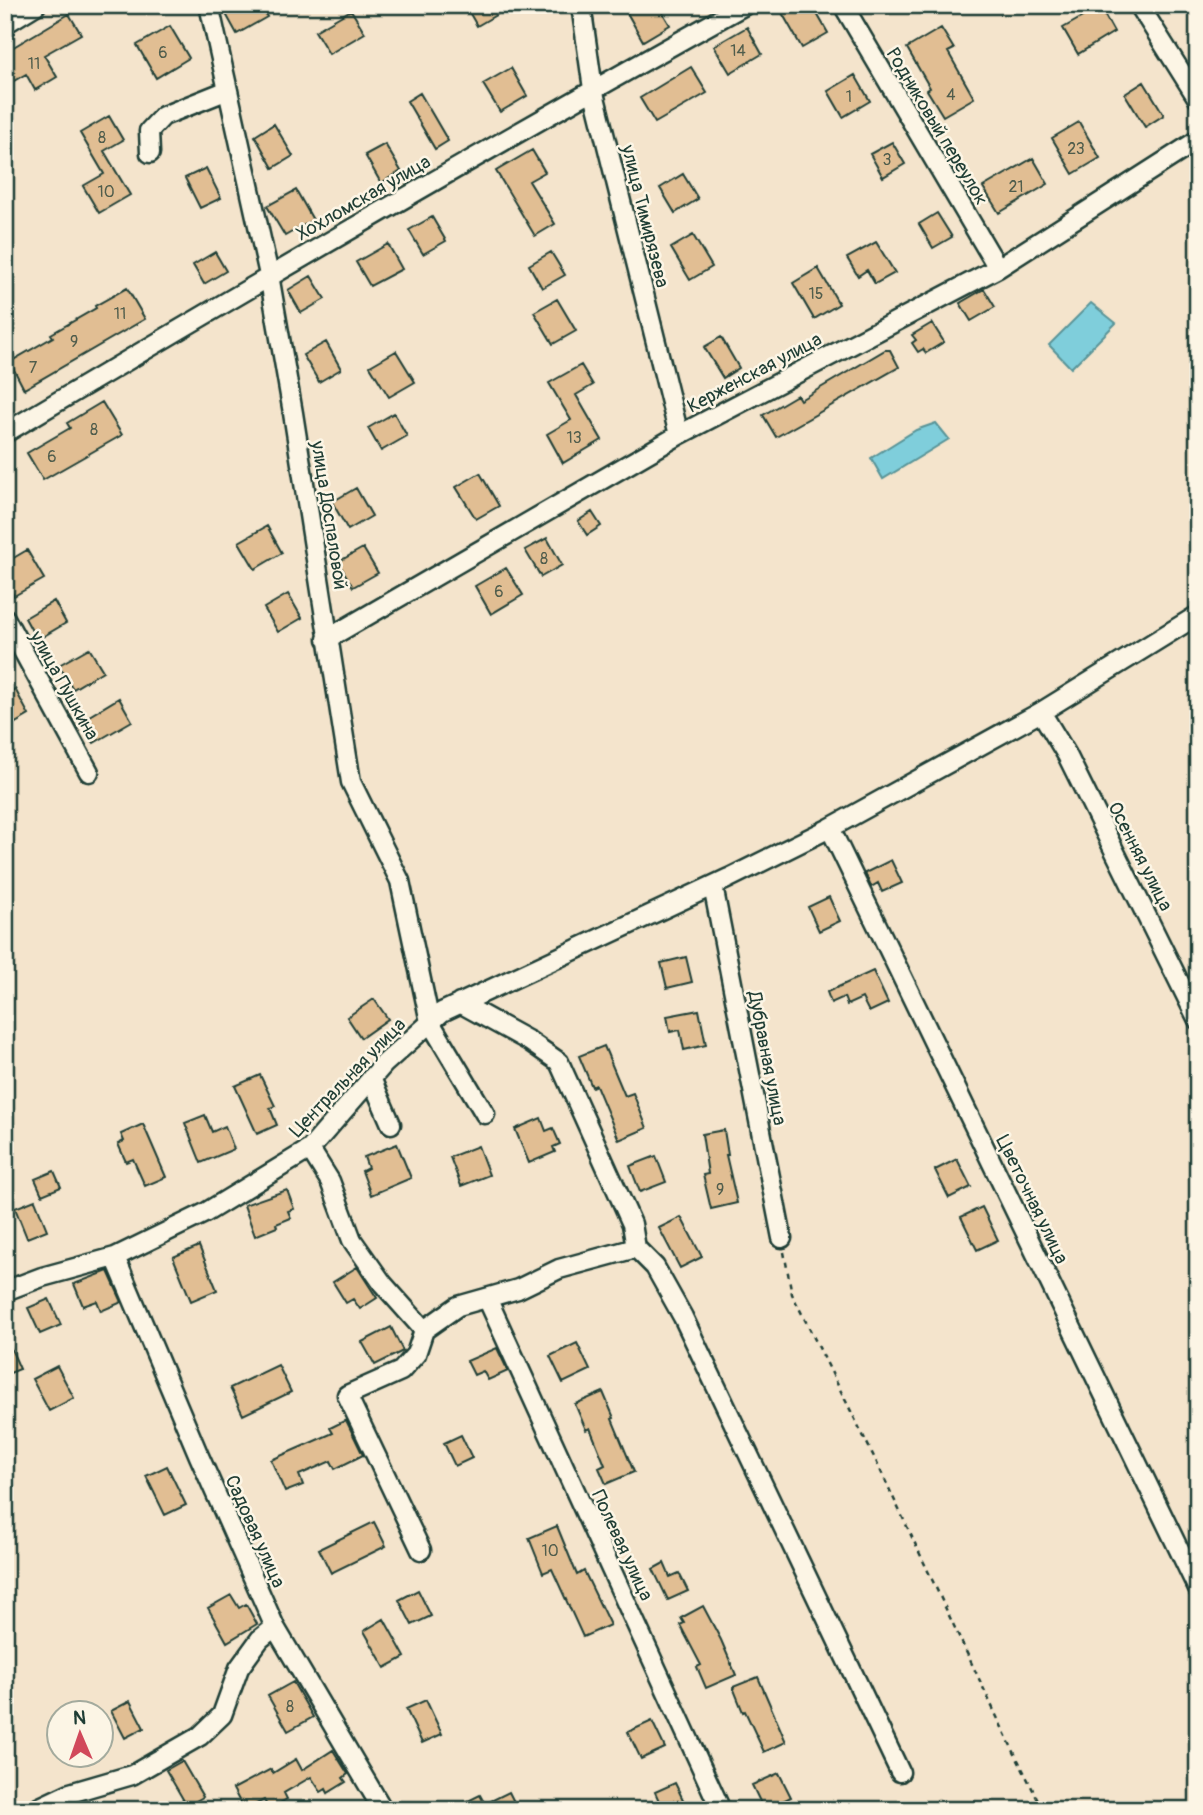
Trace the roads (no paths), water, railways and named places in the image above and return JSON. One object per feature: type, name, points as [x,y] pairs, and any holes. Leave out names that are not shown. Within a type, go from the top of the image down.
[{"type":"street","points":[[5,24],[36,5]]},
{"type":"street","name":"улица Доспаловой","points":[[209,5],[269,275],[351,782],[400,881],[430,1022],[485,1114]]},
{"type":"street","name":"улица Тимирязева","points":[[581,5],[593,89],[679,435]]},
{"type":"street","name":"Хохломская улица","points":[[5,433],[269,275],[744,5]]},
{"type":"street","name":"Родниковый переулок","points":[[843,5],[998,268]]},
{"type":"street","points":[[1139,5],[1198,99]]},
{"type":"street","points":[[150,153],[149,131],[163,116],[228,90]]},
{"type":"street","name":"Керженская улица","points":[[327,639],[679,435],[998,268],[1198,140]]},
{"type":"street","name":"Центральная улица","points":[[5,1291],[42,1277],[115,1257],[205,1213],[310,1149],[384,1064],[442,1012],[713,886],[830,828],[1041,712],[1198,615]]},
{"type":"street","name":"улица Пушкина","points":[[5,618],[89,772]]},
{"type":"street","name":"Осенняя улица","points":[[1041,712],[1067,755],[1198,1020]]},
{"type":"street","name":"Цветочная улица","points":[[830,828],[1198,1589]]},
{"type":"street","name":"Дубравная улица","points":[[713,886],[782,1238]]},
{"type":"street","points":[[460,1003],[528,1041],[559,1062],[632,1224],[636,1248],[655,1267],[683,1317],[900,1772]]},
{"type":"street","points":[[371,1078],[391,1124]]},
{"type":"street","points":[[310,1149],[330,1181],[352,1240],[383,1284],[424,1330]]},
{"type":"street","points":[[421,1550],[347,1395],[401,1371],[416,1354],[424,1330],[458,1306],[518,1289],[559,1269],[636,1248]]},
{"type":"street","name":"Садовая улица","points":[[115,1257],[275,1627],[383,1810]]},
{"type":"street","name":"Полевая улица","points":[[487,1298],[721,1810]]},
{"type":"street","points":[[34,1810],[70,1793],[132,1775],[200,1736],[222,1715],[239,1668],[260,1639],[275,1627]]},
{"type":"water","points":[[1091,303],[1116,323],[1071,368],[1049,345]]},
{"type":"water","points":[[936,423],[949,439],[883,479],[871,458],[916,430]]}]
